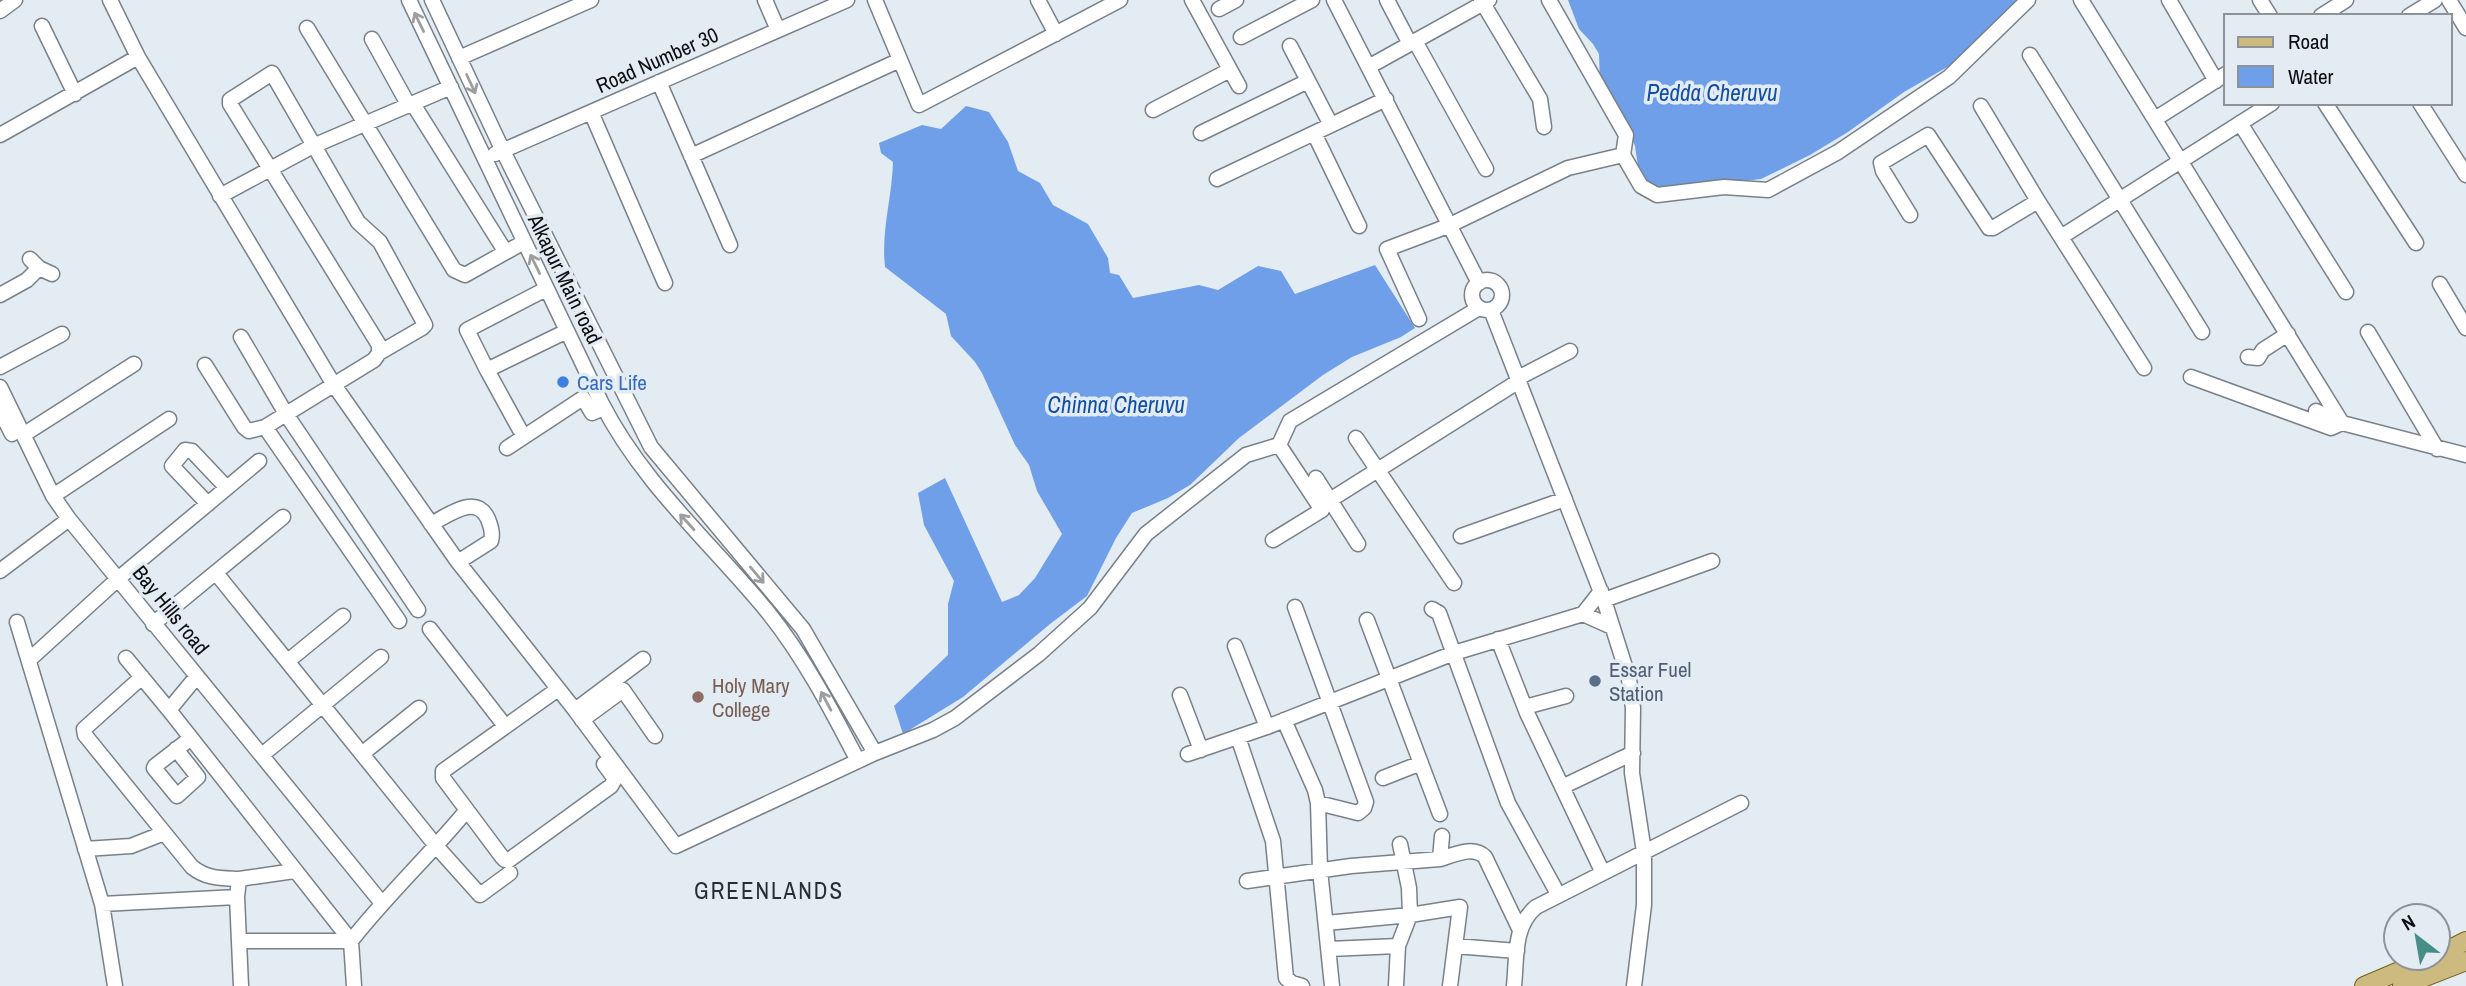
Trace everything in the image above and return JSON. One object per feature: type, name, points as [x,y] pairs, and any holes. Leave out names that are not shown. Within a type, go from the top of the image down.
[{"type":"main road","points":[[2402,986],[2466,961]]},
{"type":"main road","points":[[2364,986],[2398,972]]},
{"type":"street","points":[[0,11],[15,0]]},
{"type":"street","points":[[110,0],[138,57],[334,385],[458,562],[554,691],[615,779],[614,783],[509,860],[505,860],[442,774],[554,691]]},
{"type":"street","name":"Alkapur Main road","points":[[409,0],[604,408],[640,466],[660,492],[765,609],[795,647],[859,761]]},
{"type":"street","name":"Alkapur Main road","points":[[432,0],[645,436],[656,453],[803,629],[875,753]]},
{"type":"street","points":[[459,58],[591,0]]},
{"type":"street","points":[[765,0],[778,30]]},
{"type":"street","name":"Road Number 30","points":[[483,159],[847,0]]},
{"type":"street","points":[[875,0],[919,105],[1056,34],[1098,5],[1120,0]]},
{"type":"street","points":[[1038,0],[1056,34]]},
{"type":"street","points":[[1192,0],[1239,86]]},
{"type":"street","points":[[1219,9],[1236,0]]},
{"type":"street","points":[[1241,37],[1312,0]]},
{"type":"street","points":[[1334,0],[1479,283]]},
{"type":"street","points":[[1387,0],[1486,169]]},
{"type":"street","points":[[1549,0],[1626,135],[1623,155],[1641,186],[1657,195],[1724,187],[1768,190],[1838,152],[1949,77],[2028,0]]},
{"type":"street","points":[[2081,0],[2342,423]]},
{"type":"street","points":[[2155,118],[2221,77],[2169,0]]},
{"type":"street","points":[[2324,14],[2346,0]]},
{"type":"street","points":[[2412,14],[2435,0]]},
{"type":"street","points":[[2449,0],[2466,28]]},
{"type":"street","points":[[1370,66],[1485,1],[1540,99],[1544,127]]},
{"type":"street","points":[[42,26],[75,94]]},
{"type":"street","points":[[307,28],[454,270],[465,275],[524,242]]},
{"type":"street","points":[[372,38],[411,105],[505,251]]},
{"type":"street","points":[[1290,46],[1331,125]]},
{"type":"street","points":[[2030,55],[2202,332]]},
{"type":"street","points":[[2,130],[75,94],[138,57]]},
{"type":"street","points":[[691,156],[900,60]]},
{"type":"street","points":[[1153,110],[1230,70]]},
{"type":"street","points":[[205,365],[249,431],[265,427],[425,325],[380,242],[358,222],[272,74],[230,100],[230,104],[379,345],[379,353]]},
{"type":"street","points":[[1201,133],[1308,81]]},
{"type":"street","points":[[659,82],[730,245]]},
{"type":"street","points":[[220,196],[313,146],[451,87]]},
{"type":"street","points":[[1217,180],[1386,99]]},
{"type":"street","points":[[2061,237],[2269,105]]},
{"type":"street","points":[[2326,105],[2416,243]]},
{"type":"street","points":[[2421,105],[2466,175]]},
{"type":"street","points":[[1981,106],[2144,368]]},
{"type":"street","points":[[591,112],[665,283]]},
{"type":"street","points":[[2240,123],[2346,292]]},
{"type":"street","points":[[1314,133],[1359,226]]},
{"type":"street","points":[[1910,215],[1883,171],[1881,163],[1928,135],[1989,228],[2038,201]]},
{"type":"street","points":[[1419,319],[1387,249],[1448,226],[1568,168],[1623,155]]},
{"type":"street","points":[[0,295],[41,267]]},
{"type":"street","points":[[554,691],[578,715],[676,846],[875,753],[933,730],[991,693],[1090,608],[1146,534],[1247,454],[1279,445],[1290,421],[1485,309],[1500,304],[1501,289],[1492,281],[1479,283]]},
{"type":"street","points":[[1479,283],[1472,296],[1485,309],[1518,379],[1603,595],[1630,686],[1633,708],[1632,773],[1644,852],[1644,905],[1633,986]]},
{"type":"street","points":[[2440,284],[2466,328]]},
{"type":"street","points":[[520,430],[467,330],[547,289]]},
{"type":"street","points":[[487,370],[567,331]]},
{"type":"street","points":[[2368,332],[2437,449]]},
{"type":"street","points":[[0,367],[62,334]]},
{"type":"street","points":[[2248,357],[2258,358],[2263,350],[2288,334]]},
{"type":"street","points":[[241,337],[286,414],[418,610]]},
{"type":"street","points":[[1330,500],[1518,379],[1570,351]]},
{"type":"street","points":[[23,435],[134,364]]},
{"type":"street","points":[[2191,377],[2331,428],[2342,423]]},
{"type":"street","points":[[0,387],[66,521]]},
{"type":"street","points":[[507,448],[583,398],[592,413],[604,408]]},
{"type":"street","points":[[0,410],[53,512],[66,521]]},
{"type":"street","points":[[2316,411],[2342,423],[2466,455]]},
{"type":"street","points":[[52,496],[169,419]]},
{"type":"street","points":[[265,427],[399,621]]},
{"type":"street","points":[[1356,438],[1454,583]]},
{"type":"street","points":[[1273,540],[1322,510],[1279,445]]},
{"type":"street","points":[[208,504],[172,466],[185,450],[192,451],[227,488]]},
{"type":"street","points":[[640,466],[656,453]]},
{"type":"street","points":[[29,660],[119,585],[259,461]]},
{"type":"street","points":[[1316,478],[1359,544]]},
{"type":"street","points":[[1461,536],[1565,499]]},
{"type":"street","points":[[431,523],[468,506],[478,507],[484,512],[493,534],[491,541],[458,562]]},
{"type":"street","points":[[153,624],[283,517]]},
{"type":"street","points":[[0,571],[66,521]]},
{"type":"street","name":"Bay Hills road","points":[[66,521],[197,676],[169,710]]},
{"type":"street","points":[[1180,695],[1194,752],[1267,727],[1454,653],[1583,614],[1603,595],[1712,561]]},
{"type":"street","points":[[216,573],[437,846],[480,895],[510,873]]},
{"type":"street","points":[[1295,607],[1366,802],[1358,813],[1318,803]]},
{"type":"street","points":[[1433,609],[1438,613],[1454,653],[1508,803],[1558,894]]},
{"type":"street","points":[[1583,614],[1612,627]]},
{"type":"street","points":[[288,661],[343,616]]},
{"type":"street","points":[[1367,620],[1440,814]]},
{"type":"street","points":[[17,622],[102,904],[115,986]]},
{"type":"street","points":[[430,629],[505,726]]},
{"type":"street","points":[[1498,639],[1525,707],[1602,871]]},
{"type":"street","points":[[1235,646],[1267,727]]},
{"type":"street","points":[[262,755],[381,657]]},
{"type":"street","points":[[126,658],[351,941],[354,986]]},
{"type":"street","points":[[578,715],[643,659]]},
{"type":"street","points":[[197,676],[381,902]]},
{"type":"street","points":[[142,677],[84,729],[85,735],[192,867],[201,874],[239,879],[294,871]]},
{"type":"street","points":[[578,715],[623,690],[655,736]]},
{"type":"street","points":[[1525,707],[1566,696]]},
{"type":"street","points":[[363,753],[419,708]]},
{"type":"street","points":[[1284,720],[1318,803],[1320,870],[1332,986]]},
{"type":"street","points":[[1238,737],[1268,825],[1275,856],[1286,978],[1302,986]]},
{"type":"street","points":[[176,750],[191,738]]},
{"type":"street","points":[[1562,787],[1633,753]]},
{"type":"street","points":[[1383,778],[1421,763]]},
{"type":"street","points":[[1514,986],[1519,928],[1528,914],[1558,894],[1602,871],[1741,803]]},
{"type":"street","points":[[351,941],[381,902],[437,846],[467,810]]},
{"type":"street","points":[[85,849],[131,846],[164,833]]},
{"type":"street","points":[[1440,859],[1442,836]]},
{"type":"street","points":[[1396,986],[1398,946],[1410,915],[1409,888],[1400,844]]},
{"type":"street","points":[[1247,881],[1320,870],[1440,859],[1472,850],[1485,857],[1519,928]]},
{"type":"street","points":[[239,879],[237,897],[240,986]]},
{"type":"street","points":[[102,904],[237,897]]},
{"type":"street","points":[[1326,923],[1460,907],[1450,986]]},
{"type":"street","points":[[239,941],[351,941]]},
{"type":"street","points":[[1329,949],[1398,946]]},
{"type":"street","points":[[1455,946],[1517,951]]},
{"type":"water","name":"Pedda Cheruvu","points":[[1568,0],[2016,0],[1963,58],[1904,92],[1810,155],[1761,179],[1668,190],[1652,187],[1639,173],[1635,146],[1628,129],[1600,82],[1599,54],[1579,29]]},
{"type":"water","name":"Chinna Cheruvu","points":[[966,106],[989,112],[1008,142],[1018,171],[1040,183],[1053,205],[1088,224],[1108,258],[1110,273],[1119,275],[1133,298],[1199,285],[1218,290],[1258,266],[1281,271],[1295,294],[1375,265],[1415,328],[1401,337],[1352,357],[1323,375],[1239,438],[1190,485],[1168,498],[1132,513],[1116,538],[1087,596],[963,697],[903,734],[894,706],[948,655],[948,604],[954,581],[924,525],[918,493],[945,478],[1002,602],[1019,595],[1035,578],[1062,534],[1037,491],[1029,465],[1015,445],[982,373],[951,336],[946,314],[885,267],[884,240],[893,162],[881,153],[879,143],[922,125],[941,129]]},
{"type":"place","name":"Cars Life","points":[[563,382]]},
{"type":"place","name":"Essar Fuel Station","points":[[1595,681]]},
{"type":"place","name":"Holy Mary College","points":[[698,697]]},
{"type":"district","name":"GREENLANDS","points":[[769,890]]}]
